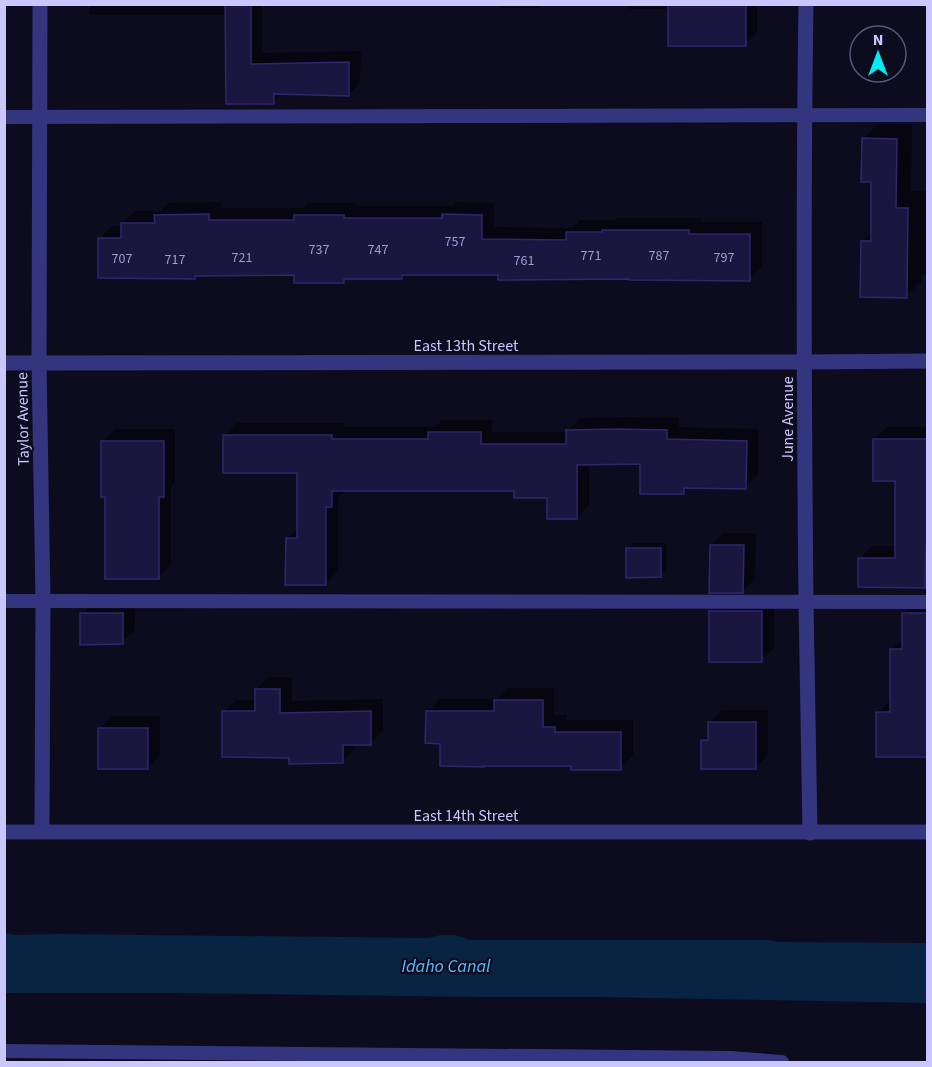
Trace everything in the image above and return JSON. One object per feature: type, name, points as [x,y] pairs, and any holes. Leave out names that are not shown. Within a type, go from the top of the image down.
[{"type":"street","name":"Taylor Avenue","points":[[40,4],[39,363],[43,600],[42,832]]},
{"type":"street","name":"June Avenue","points":[[806,4],[804,115],[806,602],[810,833]]},
{"type":"street","name":"East 13th Street","points":[[4,363],[927,361]]},
{"type":"street","name":"East 14th Street","points":[[4,832],[927,832]]},
{"type":"lane","points":[[4,117],[927,115]]},
{"type":"lane","points":[[4,601],[927,602]]},
{"type":"lane","points":[[4,1051],[730,1058],[782,1062]]},
{"type":"water","name":"Idaho Canal","points":[[4,933],[15,935],[429,938],[449,935],[469,940],[767,940],[927,943],[927,1003],[597,997],[5,993]]},
{"type":"building","points":[[225,4],[251,4],[251,64],[349,62],[349,96],[274,94],[274,104],[226,104]]},
{"type":"building","points":[[668,4],[746,4],[746,46],[668,46]]},
{"type":"building","points":[[862,138],[897,139],[896,208],[908,208],[907,298],[860,297],[861,241],[871,241],[871,182],[861,182]]},
{"type":"building","points":[[209,214],[209,220],[294,220],[294,215],[344,215],[344,218],[442,218],[442,214],[482,215],[482,239],[566,240],[566,232],[602,232],[602,230],[689,230],[689,234],[750,234],[750,281],[498,280],[498,275],[402,275],[402,279],[344,279],[344,283],[294,283],[294,275],[195,276],[195,279],[98,278],[98,238],[121,238],[121,223],[155,223],[154,215]]},
{"type":"building","points":[[566,430],[667,430],[667,439],[747,441],[746,489],[684,488],[684,494],[640,494],[640,464],[577,465],[577,519],[547,519],[547,498],[514,498],[514,491],[332,491],[332,507],[326,507],[326,585],[285,585],[286,538],[297,538],[297,473],[223,473],[223,435],[332,435],[332,439],[428,439],[428,432],[481,432],[481,444],[566,444]]},
{"type":"building","points":[[873,439],[927,439],[925,588],[858,587],[858,558],[895,558],[895,481],[873,481]]},
{"type":"building","points":[[101,441],[164,441],[164,497],[159,497],[159,579],[105,579],[105,497],[101,497]]},
{"type":"building","points":[[710,545],[744,545],[743,593],[709,593]]},
{"type":"building","points":[[626,548],[661,548],[661,577],[626,578]]},
{"type":"building","points":[[709,611],[762,611],[762,662],[709,662]]},
{"type":"building","points":[[80,613],[123,613],[123,644],[80,645]]},
{"type":"building","points":[[902,613],[927,613],[927,757],[876,757],[876,712],[890,712],[890,649],[902,649]]},
{"type":"building","points":[[255,689],[280,689],[280,713],[371,711],[371,745],[343,745],[343,763],[289,764],[289,758],[222,757],[222,711],[255,711]]},
{"type":"building","points":[[494,700],[543,700],[543,727],[555,727],[555,732],[621,732],[621,770],[571,770],[571,766],[440,766],[440,744],[425,743],[426,711],[494,711]]},
{"type":"building","points":[[708,722],[756,722],[756,769],[701,769],[701,740],[708,740]]},
{"type":"building","points":[[98,728],[148,728],[148,769],[98,769]]}]
